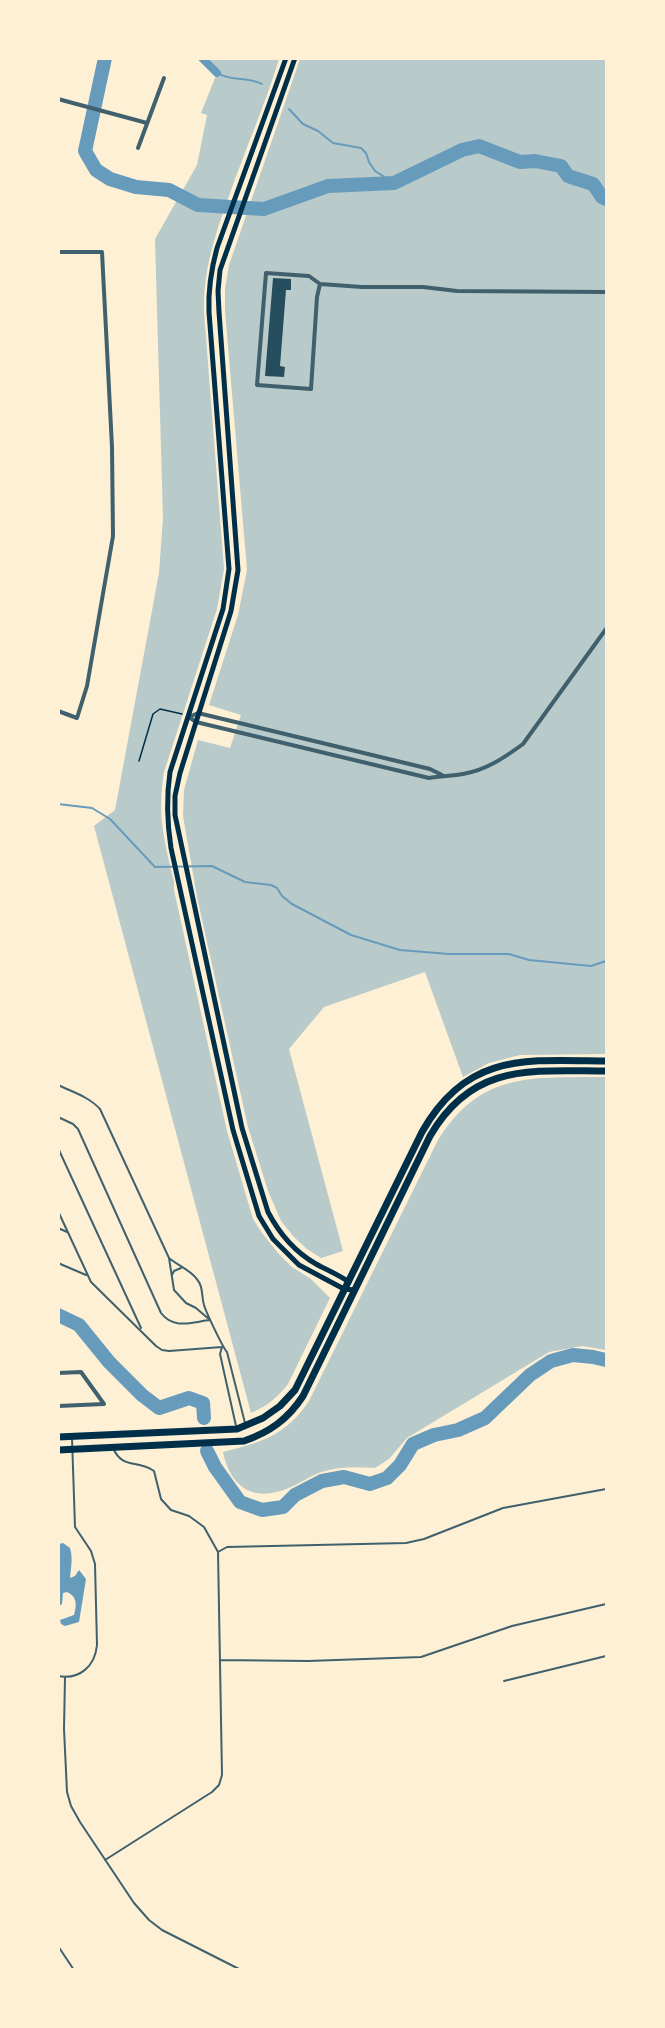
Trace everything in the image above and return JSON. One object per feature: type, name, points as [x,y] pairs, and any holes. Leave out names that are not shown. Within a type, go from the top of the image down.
[{"type":"highway","points":[[58,1437],[222,1431],[246,1427],[272,1412],[295,1390],[422,1132],[449,1095],[480,1074],[505,1064],[536,1060],[606,1061]]},
{"type":"highway","points":[[58,1450],[244,1441],[259,1435],[288,1417],[303,1396],[430,1136],[455,1102],[484,1083],[523,1072],[606,1071]]},
{"type":"main road","points":[[286,58],[211,270],[208,291],[229,569],[223,609],[170,772],[166,795],[167,817],[171,848],[232,1130],[259,1216],[273,1239],[290,1257],[309,1271],[344,1289],[355,1290]]},
{"type":"main road","points":[[295,58],[220,270],[218,291],[238,570],[231,611],[198,713],[175,796],[175,815],[242,1128],[268,1212],[275,1225],[297,1250],[314,1263],[348,1281],[355,1290]]},
{"type":"street","points":[[138,148],[164,78]]},
{"type":"street","points":[[58,99],[147,123]]},
{"type":"street","points":[[58,252],[102,252],[112,447],[113,536],[87,686],[77,718],[58,711]]},
{"type":"street","points":[[320,284],[317,297],[311,389],[257,385],[266,273],[309,276],[320,284],[362,287],[423,287],[458,291],[606,292]]},
{"type":"street","points":[[189,717],[196,722],[429,778],[462,774],[484,768],[504,758],[523,744],[606,628]]},
{"type":"street","points":[[189,717],[198,713],[430,769],[442,775]]},
{"type":"street","points":[[58,1373],[81,1372],[104,1404],[58,1406]]},
{"type":"lane","points":[[58,1085],[94,1102],[100,1109],[169,1258],[173,1286],[177,1295],[210,1320]]},
{"type":"lane","points":[[58,1117],[78,1129],[166,1320],[173,1324],[210,1320]]},
{"type":"lane","points":[[58,1148],[142,1330]]},
{"type":"lane","points":[[58,1212],[87,1276],[96,1288],[162,1350],[222,1347],[227,1352],[246,1427]]},
{"type":"lane","points":[[58,1228],[67,1232]]},
{"type":"lane","points":[[169,1258],[191,1273],[200,1284],[204,1296],[203,1303],[219,1334],[222,1347],[220,1354],[237,1429]]},
{"type":"lane","points":[[58,1263],[87,1276]]},
{"type":"lane","points":[[172,1275],[174,1271],[181,1268]]},
{"type":"lane","points":[[196,1308],[203,1303]]},
{"type":"lane","points":[[58,1676],[81,1674],[95,1658],[97,1645],[95,1564],[91,1551],[75,1527],[72,1436]]},
{"type":"lane","points":[[105,1860],[212,1792],[219,1785],[222,1775],[218,1552],[204,1527],[189,1516],[171,1510],[161,1499],[154,1471],[140,1464],[122,1461],[117,1457],[113,1448]]},
{"type":"lane","points":[[218,1552],[227,1547],[406,1543],[424,1539],[503,1508],[606,1489]]},
{"type":"lane","points":[[220,1660],[308,1661],[421,1657],[512,1626],[606,1604]]},
{"type":"lane","points":[[504,1681],[606,1656]]},
{"type":"lane","points":[[65,1677],[66,1785],[71,1806],[134,1903],[149,1920],[162,1930],[241,1970]]},
{"type":"lane","points":[[58,1729],[64,1729]]},
{"type":"lane","points":[[58,1946],[74,1970]]},
{"type":"path","points":[[139,761],[153,714],[160,709],[189,717]]},
{"type":"shaded area","points":[[202,59],[279,59],[219,225],[206,282],[204,312],[224,569],[217,609],[164,772],[161,815],[174,890],[227,1131],[253,1219],[278,1253],[292,1267],[311,1279],[330,1298],[288,1384],[271,1401],[251,1413],[94,826],[115,810],[159,573],[163,518],[155,239],[197,165],[207,115],[201,113],[217,73]]},
{"type":"shaded area","points":[[300,59],[606,59],[606,1054],[520,1055],[489,1063],[463,1077],[425,972],[324,1007],[289,1049],[343,1251],[321,1258],[294,1237],[281,1221],[268,1191],[248,1127],[197,897],[183,816],[184,790],[198,740],[230,748],[241,715],[209,705],[238,615],[247,570],[225,289],[229,265]]},
{"type":"shaded area","points":[[555,1077],[606,1077],[606,1350],[582,1346],[549,1352],[407,1438],[389,1459],[375,1468],[331,1469],[291,1487],[267,1494],[247,1490],[239,1484],[232,1476],[223,1452],[272,1436],[301,1413],[438,1140],[455,1117],[473,1101],[491,1090],[511,1083]]},
{"type":"water","points":[[63,1543],[70,1548],[71,1552],[70,1578],[75,1576],[79,1570],[86,1579],[79,1622],[65,1626],[60,1620],[74,1615],[76,1604],[73,1596],[67,1592],[63,1593],[62,1604],[59,1606],[59,1544]]},
{"type":"building","points":[[273,278],[291,279],[291,290],[286,290],[280,366],[285,367],[284,377],[265,376]]},
{"type":"waterway","points":[[105,58],[85,151],[96,170],[110,179],[136,187],[169,190],[198,205],[264,209],[328,186],[394,183],[462,150],[479,146],[520,162],[535,161],[561,166],[568,176],[593,184],[606,199]]},
{"type":"waterway","points":[[202,58],[217,73]]},
{"type":"waterway","points":[[217,73],[262,84]]},
{"type":"waterway","points":[[289,109],[303,124],[318,131],[333,143],[361,148],[375,171],[394,183]]},
{"type":"waterway","points":[[58,804],[92,808],[110,819],[155,867],[212,866],[245,882],[271,885],[277,888],[282,896],[292,904],[351,935],[400,950],[449,954],[509,954],[529,960],[591,966],[606,961]]},
{"type":"waterway","points":[[58,1315],[79,1325],[109,1362],[142,1395],[159,1408],[189,1398],[203,1403],[204,1418]]},
{"type":"waterway","points":[[207,1451],[215,1467],[240,1502],[262,1510],[283,1507],[295,1495],[322,1481],[344,1477],[370,1484],[387,1478],[400,1465],[413,1444],[434,1435],[458,1430],[485,1418],[530,1375],[551,1361],[573,1355],[606,1360]]}]
